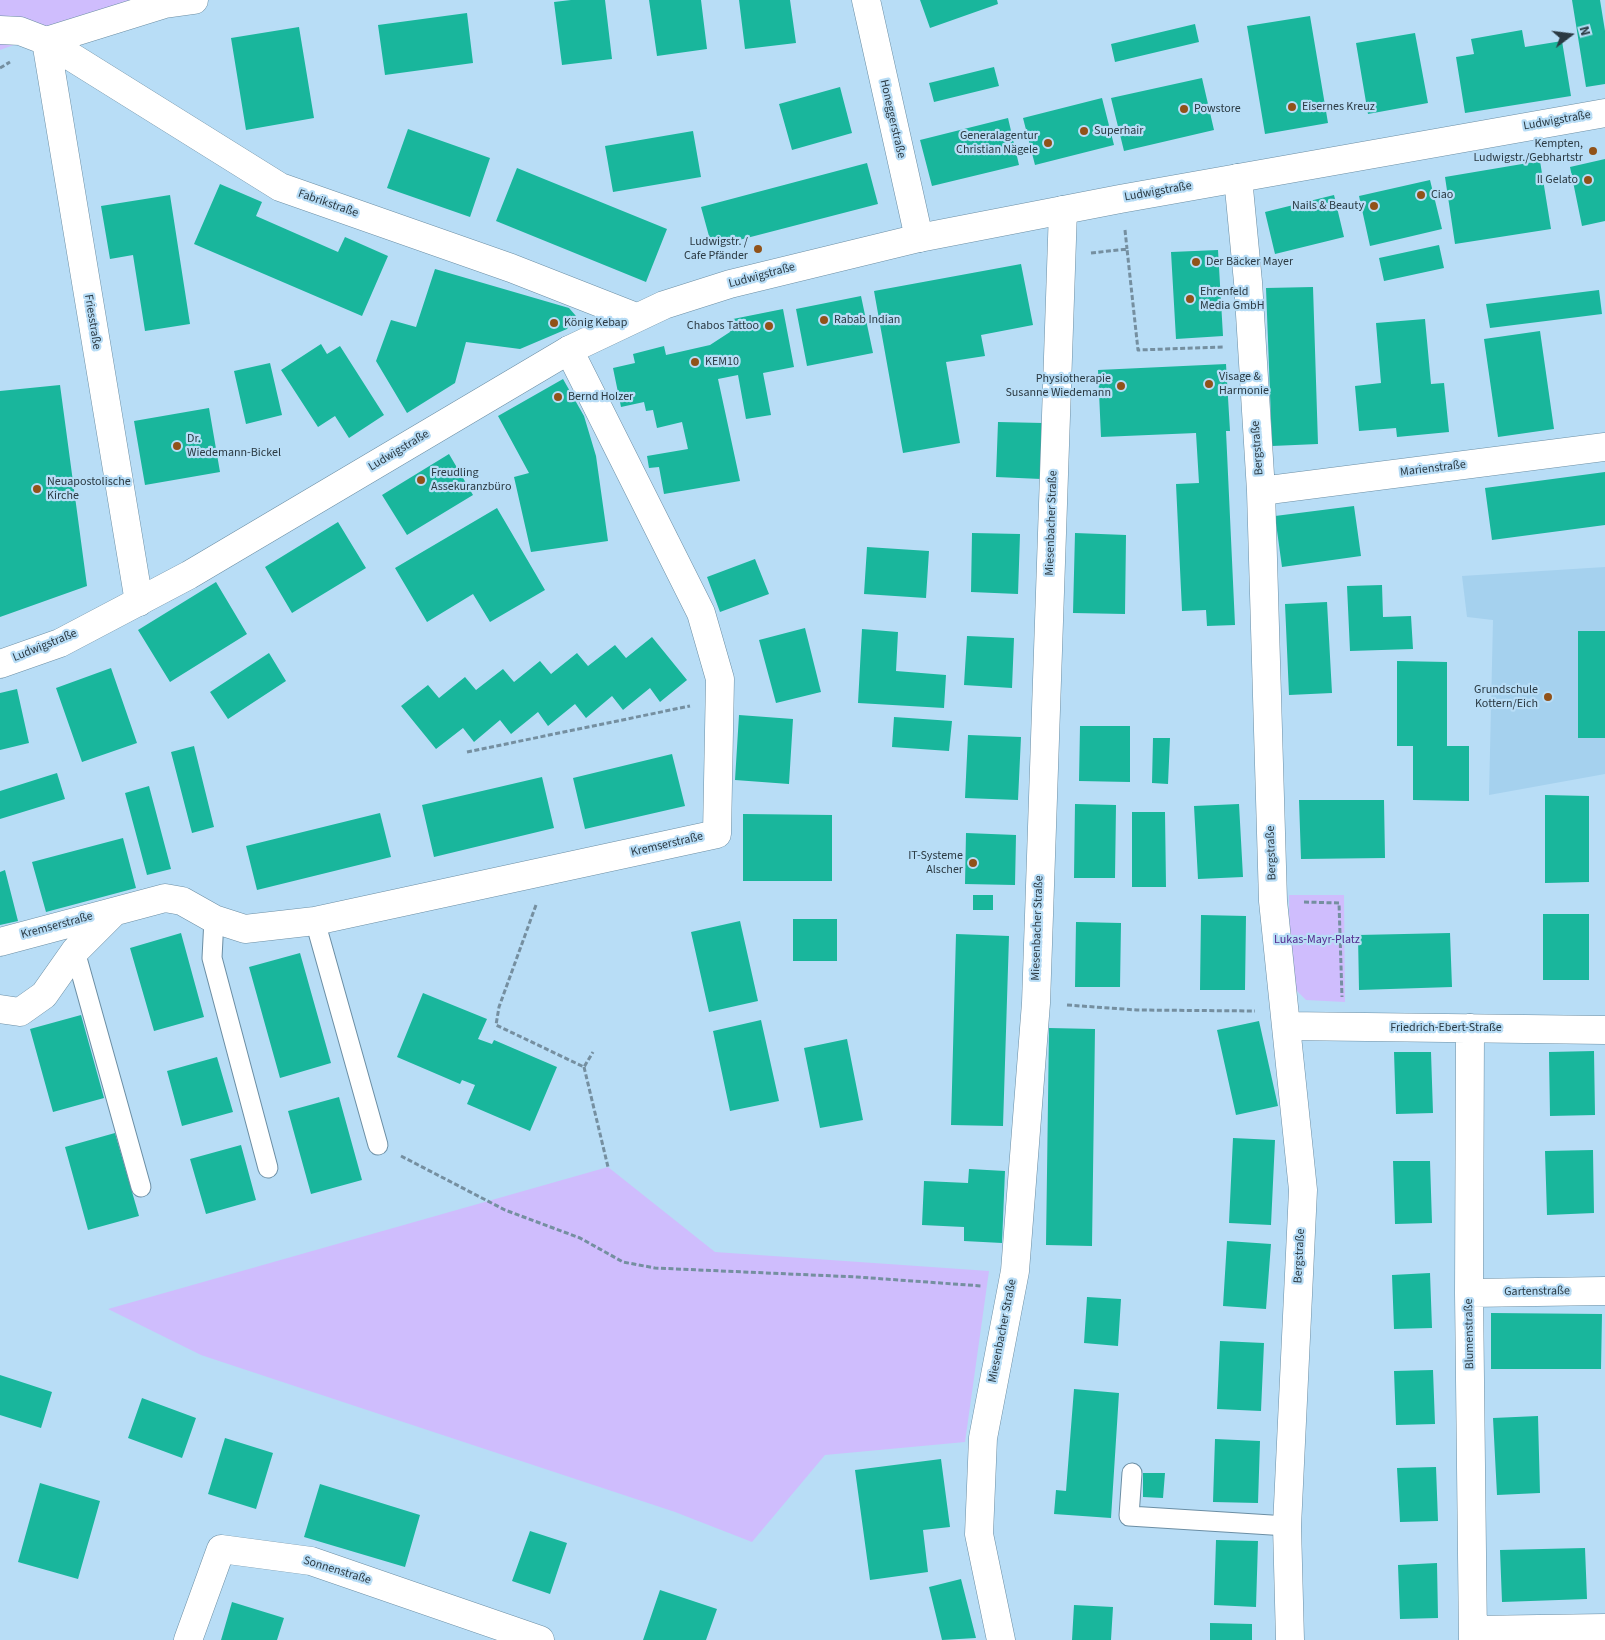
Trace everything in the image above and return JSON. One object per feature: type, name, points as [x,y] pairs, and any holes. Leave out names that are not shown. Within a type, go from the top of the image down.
[{"type":"street","points":[[46,41],[165,4],[194,0]]},
{"type":"street","name":"Honeggerstraße","points":[[866,0],[919,238]]},
{"type":"street","name":"Fabrikstraße","points":[[0,30],[20,31],[46,41],[280,188],[511,268],[636,317]]},
{"type":"street","name":"Friesstraße","points":[[46,41],[139,602]]},
{"type":"street","name":"Ludwigstraße","points":[[0,664],[60,643],[189,576],[569,350],[664,304],[730,284],[919,238],[1063,210],[1605,112]]},
{"type":"street","name":"Bergstraße","points":[[1238,178],[1261,491],[1273,901],[1303,1190],[1287,1526],[1290,1640]]},
{"type":"street","name":"Miesenbacher Straße","points":[[1001,1640],[979,1534],[983,1438],[1012,1288],[1036,1003],[1063,210]]},
{"type":"street","name":"Kremserstraße","points":[[0,942],[165,898],[182,901],[214,919],[245,929],[315,921],[717,834],[720,679],[701,613],[569,350]]},
{"type":"street","name":"Marienstraße","points":[[1261,491],[1605,447]]},
{"type":"street","name":"Kremserstraße","points":[[0,1009],[20,1012],[44,995],[75,951],[115,911]]},
{"type":"street","name":"Friedrich-Ebert-Straße","points":[[1285,1018],[1344,1027],[1605,1030]]},
{"type":"street","name":"Blumenstraße","points":[[1470,1028],[1469,1293],[1473,1635]]},
{"type":"street","name":"Gartenstraße","points":[[1469,1293],[1605,1290]]},
{"type":"street","name":"Sonnenstraße","points":[[188,1640],[221,1549],[311,1561],[540,1640]]},
{"type":"street","points":[[1473,1635],[1605,1628]]},
{"type":"lane","points":[[214,919],[212,958],[268,1168]]},
{"type":"lane","points":[[315,921],[378,1145]]},
{"type":"lane","points":[[75,951],[141,1187]]},
{"type":"lane","points":[[1132,1473],[1129,1516],[1287,1526]]},
{"type":"path","points":[[1061,257],[1127,249],[1138,350],[1251,346]]},
{"type":"path","points":[[467,752],[720,699]]},
{"type":"path","points":[[548,872],[499,1007],[496,1025],[584,1067]]},
{"type":"path","points":[[1273,901],[1339,903],[1344,1027]]},
{"type":"path","points":[[1036,1003],[1285,1018]]},
{"type":"path","points":[[593,1052],[584,1067],[608,1167]]},
{"type":"path","points":[[378,1145],[505,1210],[580,1238],[623,1262],[655,1268],[857,1277],[1012,1288]]},
{"type":"shaded area","name":"Grundschule Kottern/Eich","points":[[1605,567],[1605,774],[1489,795],[1493,620],[1467,617],[1462,576]]},
{"type":"green space","points":[[0,0],[136,0],[0,50]]},
{"type":"green space","name":"Lukas-Mayr-Platz","points":[[1289,895],[1344,895],[1345,1002],[1306,1000],[1290,984]]},
{"type":"green space","points":[[608,1167],[715,1252],[989,1271],[965,1442],[825,1455],[752,1542],[675,1512],[201,1355],[108,1309]]},
{"type":"building","points":[[605,0],[612,59],[562,65],[554,2]]},
{"type":"building","points":[[649,0],[701,0],[707,49],[657,56]]},
{"type":"building","points":[[739,0],[790,0],[796,43],[745,49]]},
{"type":"building","points":[[920,0],[997,0],[998,4],[930,28]]},
{"type":"building","points":[[1572,0],[1600,0],[1605,31],[1605,84],[1586,87]]},
{"type":"building","points":[[467,13],[473,63],[385,75],[378,25]]},
{"type":"building","points":[[1310,16],[1328,123],[1265,134],[1247,26]]},
{"type":"building","points":[[1195,24],[1199,42],[1115,62],[1111,44]]},
{"type":"building","points":[[299,27],[314,118],[246,130],[231,38]]},
{"type":"building","points":[[1522,30],[1525,47],[1562,41],[1571,96],[1465,113],[1456,57],[1474,54],[1471,39]]},
{"type":"building","points":[[1415,33],[1428,103],[1368,114],[1356,43]]},
{"type":"building","points":[[994,67],[999,86],[934,102],[929,83]]},
{"type":"building","points":[[1202,78],[1214,130],[1124,151],[1111,98]]},
{"type":"building","points":[[840,87],[852,133],[792,150],[779,104]]},
{"type":"building","points":[[1102,98],[1114,145],[1035,165],[1023,118]]},
{"type":"building","points":[[1008,118],[1019,165],[932,186],[920,140]]},
{"type":"building","points":[[408,129],[490,158],[470,217],[387,188]]},
{"type":"building","points":[[693,131],[701,177],[613,192],[605,146]]},
{"type":"building","points":[[1605,159],[1605,221],[1582,226],[1570,167]]},
{"type":"building","points":[[1540,161],[1551,229],[1455,244],[1445,177]]},
{"type":"building","points":[[867,163],[878,204],[712,247],[701,207]]},
{"type":"building","points":[[517,168],[667,229],[646,282],[496,221]]},
{"type":"building","points":[[1430,180],[1442,229],[1370,246],[1359,196]]},
{"type":"building","points":[[220,184],[262,202],[256,216],[338,252],[345,237],[388,256],[362,316],[194,244]]},
{"type":"building","points":[[170,195],[190,324],[145,331],[133,255],[110,259],[101,206]]},
{"type":"building","points":[[1334,195],[1344,237],[1275,254],[1265,212]]},
{"type":"building","points":[[1439,245],[1444,268],[1384,281],[1379,258]]},
{"type":"building","points":[[1218,250],[1223,336],[1176,339],[1171,252]]},
{"type":"building","points":[[1021,264],[1033,325],[981,335],[985,356],[946,362],[960,443],[903,453],[874,291]]},
{"type":"building","points":[[435,269],[569,308],[576,316],[567,329],[520,349],[466,342],[455,383],[407,413],[376,361],[391,320],[416,327]]},
{"type":"building","points":[[1313,287],[1318,444],[1272,446],[1266,288]]},
{"type":"building","points":[[1599,290],[1602,314],[1490,328],[1486,304]]},
{"type":"building","points":[[861,296],[873,353],[807,366],[796,309]]},
{"type":"building","points":[[783,309],[794,367],[763,373],[771,415],[746,419],[738,375],[718,379],[740,481],[664,494],[659,467],[649,468],[647,456],[688,449],[682,422],[657,428],[653,410],[646,411],[644,402],[621,407],[613,368],[635,363],[633,354],[664,346],[666,355],[710,345],[730,332],[728,320]]},
{"type":"building","points":[[1425,319],[1431,384],[1444,383],[1449,432],[1397,437],[1396,428],[1359,431],[1355,386],[1381,383],[1376,323]]},
{"type":"building","points":[[1540,331],[1554,429],[1498,437],[1484,339]]},
{"type":"building","points":[[321,344],[327,354],[340,346],[384,415],[349,438],[335,416],[318,427],[281,370]]},
{"type":"building","points":[[270,363],[282,415],[246,424],[234,371]]},
{"type":"building","points":[[1226,364],[1230,431],[1226,431],[1235,625],[1207,626],[1206,610],[1182,611],[1176,484],[1199,483],[1196,433],[1101,437],[1098,370]]},
{"type":"building","points":[[563,379],[584,416],[596,456],[608,541],[531,552],[514,477],[529,473],[498,416]]},
{"type":"building","name":"Neuapostolische Kirche","points":[[60,385],[87,586],[0,617],[0,391]]},
{"type":"building","name":"Dr. Wiedemann-Bickel","points":[[209,408],[220,472],[145,485],[134,421]]},
{"type":"building","points":[[998,422],[1043,423],[1041,479],[996,477]]},
{"type":"building","points":[[449,454],[473,495],[407,535],[382,495]]},
{"type":"building","points":[[1605,472],[1605,525],[1492,540],[1485,488]]},
{"type":"building","points":[[1354,506],[1361,556],[1282,567],[1275,516]]},
{"type":"building","points":[[497,508],[545,590],[490,622],[473,594],[427,622],[395,568]]},
{"type":"building","points":[[338,522],[366,568],[292,613],[265,567]]},
{"type":"building","points":[[972,533],[1020,534],[1018,594],[971,592]]},
{"type":"building","points":[[1075,533],[1126,535],[1125,614],[1073,613]]},
{"type":"building","points":[[867,547],[929,551],[926,598],[864,594]]},
{"type":"building","points":[[755,559],[769,594],[720,612],[707,577]]},
{"type":"building","points":[[216,582],[247,634],[170,682],[138,630]]},
{"type":"building","points":[[1382,585],[1383,617],[1411,616],[1413,649],[1350,651],[1347,586]]},
{"type":"building","points":[[1327,602],[1332,693],[1289,695],[1285,604]]},
{"type":"building","points":[[805,628],[821,692],[776,703],[759,640]]},
{"type":"building","points":[[862,629],[898,632],[896,671],[946,675],[944,708],[858,703]]},
{"type":"building","points":[[1578,631],[1605,631],[1605,738],[1578,738]]},
{"type":"building","points":[[967,636],[1014,638],[1012,688],[964,685]]},
{"type":"building","points":[[652,637],[687,680],[660,702],[650,688],[623,710],[612,696],[586,718],[575,704],[548,726],[538,712],[511,734],[500,720],[474,742],[463,728],[436,749],[401,706],[428,685],[439,698],[465,677],[476,690],[503,669],[514,682],[540,661],[551,674],[577,653],[588,666],[615,645],[626,658]]},
{"type":"building","points":[[269,653],[286,681],[228,719],[210,692]]},
{"type":"building","points":[[1397,661],[1447,662],[1447,746],[1469,746],[1469,801],[1413,800],[1413,746],[1397,746]]},
{"type":"building","points":[[111,668],[137,743],[82,762],[56,688]]},
{"type":"building","points":[[17,689],[29,743],[0,750],[0,693]]},
{"type":"building","points":[[739,715],[793,719],[789,784],[735,780]]},
{"type":"building","points":[[894,717],[952,721],[949,751],[892,747]]},
{"type":"building","points":[[1080,726],[1130,726],[1130,782],[1079,781]]},
{"type":"building","points":[[968,735],[1021,737],[1018,800],[965,798]]},
{"type":"building","points":[[1153,738],[1170,738],[1168,784],[1152,783]]},
{"type":"building","points":[[194,746],[214,827],[192,833],[171,752]]},
{"type":"building","points":[[672,754],[685,806],[585,829],[573,778]]},
{"type":"building","points":[[57,773],[65,799],[0,819],[0,791]]},
{"type":"building","points":[[542,777],[554,828],[434,857],[422,805]]},
{"type":"building","points":[[149,786],[171,869],[147,875],[125,793]]},
{"type":"building","points":[[1545,795],[1589,796],[1589,882],[1545,883]]},
{"type":"building","points":[[1299,800],[1384,800],[1385,858],[1301,859]]},
{"type":"building","points":[[1075,804],[1116,805],[1115,878],[1074,878]]},
{"type":"building","points":[[1239,804],[1243,877],[1198,879],[1194,806]]},
{"type":"building","points":[[1132,812],[1165,812],[1166,887],[1132,887]]},
{"type":"building","points":[[380,813],[391,857],[257,890],[246,846]]},
{"type":"building","points":[[743,814],[832,815],[832,881],[743,881]]},
{"type":"building","points":[[966,833],[1016,835],[1015,885],[965,884]]},
{"type":"building","points":[[123,838],[136,888],[46,912],[32,862]]},
{"type":"building","points":[[5,870],[18,921],[0,925],[0,872]]},
{"type":"building","points":[[973,895],[993,895],[993,910],[973,910]]},
{"type":"building","points":[[1543,914],[1589,914],[1589,980],[1543,980]]},
{"type":"building","points":[[1201,915],[1246,916],[1245,990],[1200,990]]},
{"type":"building","points":[[793,919],[837,919],[837,961],[793,961]]},
{"type":"building","points":[[740,921],[758,1001],[709,1012],[691,932]]},
{"type":"building","points":[[1076,922],[1121,923],[1120,987],[1075,987]]},
{"type":"building","points":[[181,933],[204,1017],[154,1031],[130,948]]},
{"type":"building","points":[[1450,933],[1452,987],[1359,990],[1358,935]]},
{"type":"building","points":[[956,934],[1009,936],[1003,1126],[951,1125]]},
{"type":"building","points":[[300,953],[331,1063],[280,1078],[249,967]]},
{"type":"building","points":[[423,993],[487,1019],[478,1039],[492,1044],[494,1040],[557,1067],[530,1131],[467,1104],[475,1085],[462,1080],[460,1084],[397,1057]]},
{"type":"building","points":[[81,1015],[104,1098],[53,1112],[30,1029]]},
{"type":"building","points":[[761,1020],[779,1101],[730,1111],[713,1031]]},
{"type":"building","points":[[1259,1021],[1278,1106],[1236,1115],[1217,1030]]},
{"type":"building","points":[[1049,1028],[1095,1029],[1092,1246],[1046,1245]]},
{"type":"building","points":[[847,1039],[863,1120],[820,1128],[804,1048]]},
{"type":"building","points":[[1594,1051],[1595,1115],[1550,1116],[1549,1052]]},
{"type":"building","points":[[1394,1052],[1431,1052],[1433,1113],[1396,1114]]},
{"type":"building","points":[[217,1057],[233,1112],[182,1126],[167,1071]]},
{"type":"building","points":[[339,1097],[362,1180],[311,1194],[288,1111]]},
{"type":"building","points":[[115,1133],[139,1216],[88,1230],[65,1147]]},
{"type":"building","points":[[1233,1138],[1275,1140],[1271,1225],[1229,1223]]},
{"type":"building","points":[[241,1145],[256,1200],[206,1214],[190,1159]]},
{"type":"building","points":[[1593,1150],[1594,1213],[1547,1215],[1545,1151]]},
{"type":"building","points":[[1393,1161],[1430,1161],[1432,1223],[1395,1224]]},
{"type":"building","points":[[969,1169],[1005,1171],[1002,1243],[964,1241],[964,1227],[922,1225],[924,1181],[968,1183]]},
{"type":"building","points":[[1227,1241],[1271,1244],[1266,1309],[1223,1306]]},
{"type":"building","points":[[1430,1273],[1432,1328],[1394,1329],[1392,1275]]},
{"type":"building","points":[[1087,1297],[1121,1299],[1118,1346],[1084,1343]]},
{"type":"building","points":[[1491,1313],[1602,1314],[1601,1369],[1491,1369]]},
{"type":"building","points":[[1220,1341],[1264,1343],[1261,1411],[1217,1409]]},
{"type":"building","points":[[1433,1370],[1435,1424],[1396,1425],[1394,1371]]},
{"type":"building","points":[[0,1375],[52,1392],[41,1428],[0,1415]]},
{"type":"building","points":[[1074,1389],[1119,1393],[1111,1518],[1054,1514],[1056,1490],[1066,1491]]},
{"type":"building","points":[[142,1398],[196,1418],[182,1458],[128,1438]]},
{"type":"building","points":[[1538,1416],[1540,1493],[1497,1495],[1493,1418]]},
{"type":"building","points":[[225,1438],[273,1453],[256,1509],[208,1494]]},
{"type":"building","points":[[1215,1439],[1260,1441],[1258,1503],[1213,1502]]},
{"type":"building","points":[[941,1459],[950,1527],[923,1530],[928,1572],[870,1580],[855,1470]]},
{"type":"building","points":[[1436,1467],[1438,1521],[1400,1522],[1397,1468]]},
{"type":"building","points":[[1143,1473],[1165,1473],[1163,1498],[1143,1497]]},
{"type":"building","points":[[40,1483],[100,1501],[78,1579],[18,1562]]},
{"type":"building","points":[[320,1484],[420,1515],[405,1567],[304,1537]]},
{"type":"building","points":[[530,1531],[567,1543],[550,1594],[512,1581]]},
{"type":"building","points":[[1216,1540],[1258,1541],[1256,1607],[1214,1605]]},
{"type":"building","points":[[1585,1548],[1587,1599],[1502,1602],[1500,1550]]},
{"type":"building","points":[[1437,1563],[1438,1618],[1400,1619],[1398,1565]]},
{"type":"building","points":[[961,1579],[976,1638],[942,1640],[929,1587]]},
{"type":"building","points":[[660,1590],[717,1609],[706,1640],[643,1640]]},
{"type":"building","points":[[232,1602],[284,1618],[277,1640],[221,1640]]},
{"type":"building","points":[[1074,1605],[1113,1607],[1111,1640],[1072,1640]]},
{"type":"building","points":[[1210,1623],[1252,1624],[1252,1640],[1210,1640]]},
{"type":"place","name":"Eisernes Kreuz","points":[[1292,107]]},
{"type":"place","name":"Powstore","points":[[1184,109]]},
{"type":"place","name":"Superhair","points":[[1084,131]]},
{"type":"place","name":"Generalagentur Christian Nägele","points":[[1048,143]]},
{"type":"place","name":"Kempten, Ludwigstr./Gebhartstr","points":[[1593,151]]},
{"type":"place","name":"Il Gelato","points":[[1588,180]]},
{"type":"place","name":"Ciao","points":[[1421,195]]},
{"type":"place","name":"Nails & Beauty","points":[[1374,206]]},
{"type":"place","name":"Ludwigstr. / Cafe Pfänder","points":[[758,249]]},
{"type":"place","name":"Der Bäcker Mayer","points":[[1196,262]]},
{"type":"place","name":"Ehrenfeld Media GmbH","points":[[1190,299]]},
{"type":"place","name":"Rabab Indian","points":[[824,320]]},
{"type":"place","name":"König Kebap","points":[[554,323]]},
{"type":"place","name":"Chabos Tattoo","points":[[769,326]]},
{"type":"place","name":"KEM10","points":[[695,362]]},
{"type":"place","name":"Visage & Harmonie","points":[[1209,384]]},
{"type":"place","name":"Physiotherapie Susanne Wiedemann","points":[[1121,386]]},
{"type":"place","name":"Bernd Holzer","points":[[558,397]]},
{"type":"place","name":"Dr. Wiedemann-Bickel","points":[[177,446]]},
{"type":"place","name":"Freudling Assekuranzbüro","points":[[421,480]]},
{"type":"place","name":"Neuapostolische Kirche","points":[[37,489]]},
{"type":"place","name":"Grundschule Kottern/Eich","points":[[1548,697]]},
{"type":"place","name":"IT-Systeme Alscher","points":[[973,863]]}]
